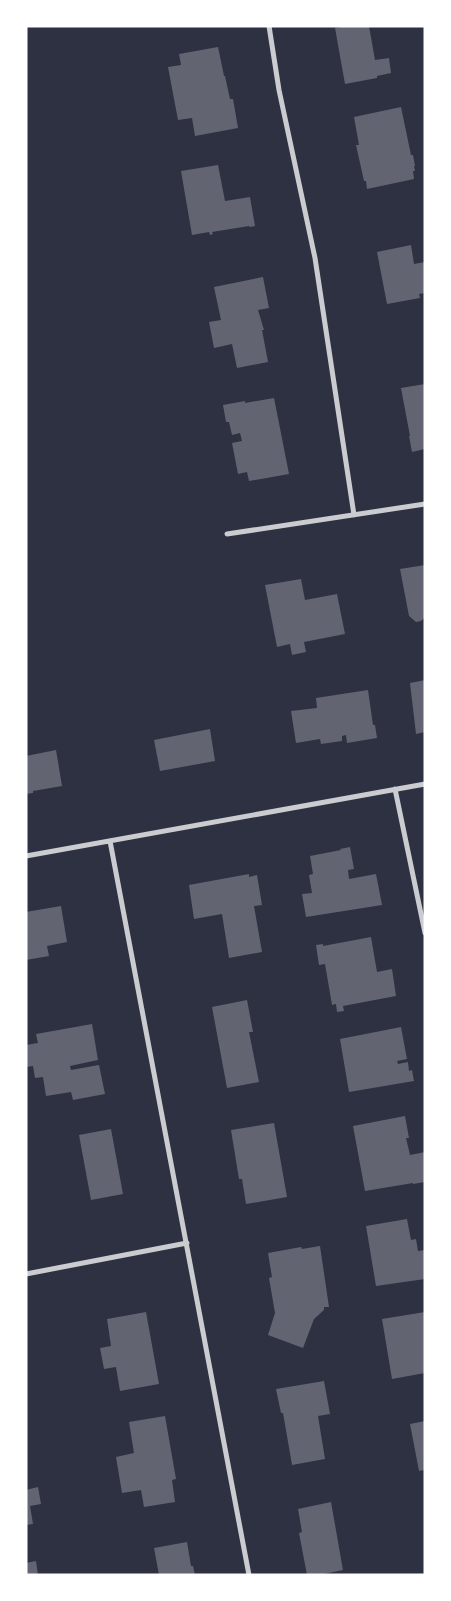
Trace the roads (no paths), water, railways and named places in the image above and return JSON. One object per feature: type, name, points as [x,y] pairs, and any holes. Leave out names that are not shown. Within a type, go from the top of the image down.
[{"type":"street","points":[[269,26],[280,90],[315,258],[354,515]]},
{"type":"street","points":[[227,534],[425,504]]},
{"type":"street","points":[[26,856],[425,784]]},
{"type":"street","points":[[394,789],[425,933]]},
{"type":"street","points":[[110,841],[249,1575]]},
{"type":"street","points":[[26,1274],[187,1243]]}]
